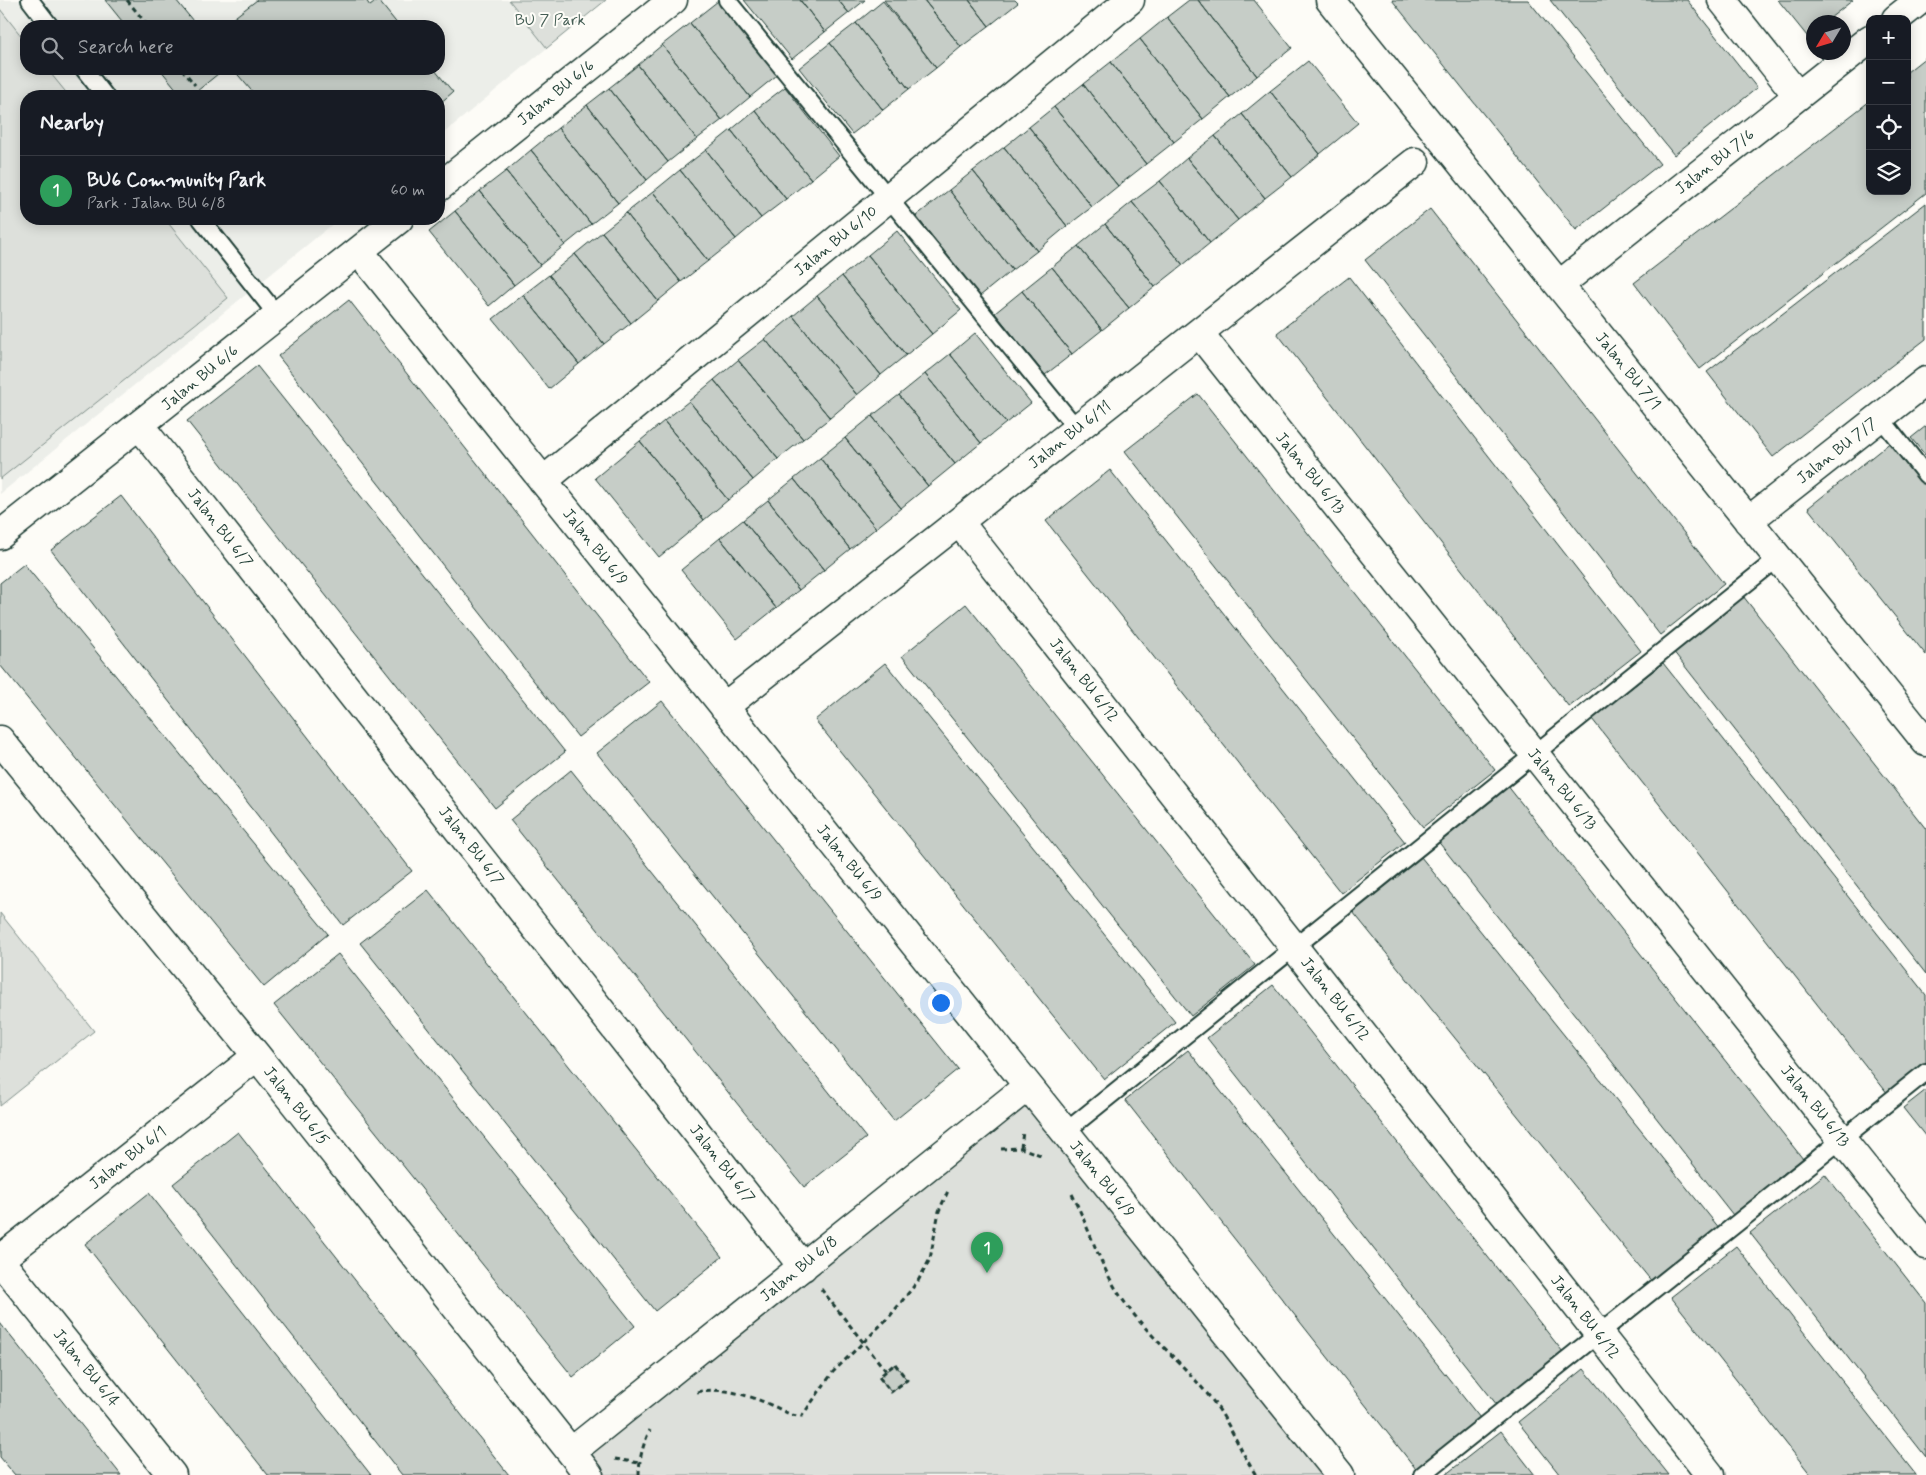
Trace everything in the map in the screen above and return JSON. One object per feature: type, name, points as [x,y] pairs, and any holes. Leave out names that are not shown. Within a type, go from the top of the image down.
[{"type":"street","name":"Jalan BU 6/6","points":[[445,182],[673,0]]},
{"type":"street","name":"Jalan BU 6/10","points":[[542,481],[1130,0]]},
{"type":"street","name":"Jalan BU 7/1","points":[[1330,0],[1926,742]]},
{"type":"street","points":[[1722,0],[1798,96]]},
{"type":"street","points":[[1901,15],[1920,0]]},
{"type":"street","name":"Jalan BU 7/6","points":[[1559,285],[1866,42]]},
{"type":"street","name":"Jalan BU 6/11","points":[[724,708],[1415,162]]},
{"type":"street","name":"Jalan BU 6/6","points":[[0,535],[392,225]]},
{"type":"street","name":"Jalan BU 6/9","points":[[359,251],[1340,1475]]},
{"type":"street","name":"Jalan BU 6/13","points":[[1199,333],[1926,1245]]},
{"type":"street","name":"Jalan BU 7/7","points":[[1748,521],[1926,381]]},
{"type":"street","name":"Jalan BU 6/7","points":[[140,426],[809,1275]]},
{"type":"street","name":"Jalan BU 6/12","points":[[959,522],[1710,1475]]},
{"type":"street","name":"Jalan BU 6/5","points":[[0,740],[257,1056],[589,1475]]},
{"type":"street","name":"Jalan BU 6/1","points":[[0,1260],[257,1056]]},
{"type":"street","name":"Jalan BU 6/8","points":[[571,1452],[809,1275],[1028,1086]]},
{"type":"street","name":"Jalan BU 6/4","points":[[0,1260],[172,1475]]},
{"type":"lane","points":[[30,0],[45,20]]},
{"type":"lane","points":[[727,0],[1077,430]]},
{"type":"lane","points":[[89,75],[100,90]]},
{"type":"lane","points":[[206,225],[278,316]]},
{"type":"lane","points":[[1880,417],[1926,476]]},
{"type":"lane","points":[[1065,1132],[1778,558]]},
{"type":"lane","points":[[1422,1475],[1926,1072]]},
{"type":"path","points":[[126,0],[143,20]]},
{"type":"path","points":[[187,75],[195,85]]},
{"type":"path","points":[[995,1151],[1005,1148],[1022,1148],[1036,1152],[1049,1160]]},
{"type":"path","points":[[696,1393],[703,1391],[725,1391],[760,1400],[794,1416],[802,1416],[833,1372],[890,1316],[918,1281],[930,1259],[939,1210],[951,1183]]},
{"type":"path","points":[[1072,1193],[1120,1297],[1156,1341],[1195,1379],[1213,1401],[1230,1426],[1241,1451],[1256,1475]]},
{"type":"path","points":[[809,1275],[886,1370]]},
{"type":"path","points":[[895,1364],[907,1380],[891,1392],[879,1377],[886,1370],[895,1364]]},
{"type":"path","points":[[639,1475],[639,1464],[644,1442],[651,1428]]},
{"type":"shaded area","points":[[0,0],[509,0],[547,48],[445,132],[445,90],[20,90],[20,225],[332,225],[0,494]]},
{"type":"green space","name":"BU 7 Park","points":[[509,0],[606,0],[547,48]]},
{"type":"green space","points":[[0,9],[20,34],[20,75],[52,75],[64,90],[20,90],[20,225],[170,225],[228,298],[0,479]]},
{"type":"green space","points":[[0,913],[94,1031],[0,1106]]},
{"type":"green space","points":[[1027,1094],[1332,1475],[596,1475],[579,1453]]},
{"type":"building","points":[[105,0],[176,0],[192,20],[121,20]]},
{"type":"building","points":[[257,0],[366,0],[370,6],[378,0],[394,20],[231,20]]},
{"type":"building","points":[[744,0],[800,0],[825,32],[792,59]]},
{"type":"building","points":[[800,0],[838,0],[849,13],[825,32]]},
{"type":"building","points":[[838,0],[865,0],[849,13]]},
{"type":"building","points":[[884,0],[924,0],[961,47],[936,68]]},
{"type":"building","points":[[924,0],[969,0],[989,26],[961,47]]},
{"type":"building","points":[[969,0],[1015,0],[1018,3],[989,26]]},
{"type":"building","points":[[1189,0],[1198,0],[1257,76],[1230,97],[1167,17]]},
{"type":"building","points":[[1198,0],[1254,0],[1292,48],[1257,76]]},
{"type":"building","points":[[1392,0],[1528,0],[1660,164],[1576,230]]},
{"type":"building","points":[[1550,0],[1687,0],[1757,88],[1674,155]]},
{"type":"building","points":[[1778,0],[1853,0],[1834,15],[1806,15],[1806,35]]},
{"type":"building","points":[[718,1],[777,75],[750,97],[690,23]]},
{"type":"building","points":[[883,1],[936,68],[909,89],[856,23]]},
{"type":"building","points":[[1167,17],[1230,97],[1203,119],[1140,39]]},
{"type":"building","points":[[690,23],[750,97],[722,120],[662,45]]},
{"type":"building","points":[[856,23],[909,89],[883,110],[830,43]]},
{"type":"building","points":[[1140,39],[1203,119],[1174,142],[1111,62]]},
{"type":"building","points":[[830,43],[883,110],[852,134],[799,68]]},
{"type":"building","points":[[662,45],[722,120],[697,139],[638,65]]},
{"type":"building","points":[[1926,57],[1926,193],[1700,369],[1634,283],[1866,104],[1866,195],[1911,195],[1911,69]]},
{"type":"building","points":[[1308,61],[1358,123],[1320,154],[1270,91]]},
{"type":"building","points":[[1111,62],[1174,142],[1146,164],[1083,84]]},
{"type":"building","points":[[638,65],[697,139],[668,162],[609,88]]},
{"type":"building","points":[[165,75],[217,75],[198,90],[177,90]]},
{"type":"building","points":[[238,75],[439,75],[453,92],[445,99],[445,90],[251,90]]},
{"type":"building","points":[[1083,84],[1146,164],[1118,186],[1054,107]]},
{"type":"building","points":[[785,87],[839,156],[811,179],[755,110]]},
{"type":"building","points":[[609,88],[668,162],[647,180],[587,105]]},
{"type":"building","points":[[1270,91],[1320,154],[1292,177],[1242,114]]},
{"type":"building","points":[[587,105],[647,180],[618,203],[558,128]]},
{"type":"building","points":[[1054,107],[1118,186],[1092,207],[1029,127]]},
{"type":"building","points":[[755,110],[811,179],[786,199],[731,130]]},
{"type":"building","points":[[1242,114],[1292,177],[1265,198],[1215,136]]},
{"type":"building","points":[[1029,127],[1092,207],[1067,226],[1004,147]]},
{"type":"building","points":[[558,128],[618,203],[591,224],[531,150]]},
{"type":"building","points":[[731,130],[786,199],[761,218],[706,150]]},
{"type":"building","points":[[1215,136],[1265,198],[1238,220],[1187,158]]},
{"type":"building","points":[[1004,147],[1067,226],[1037,251],[973,171]]},
{"type":"building","points":[[531,150],[591,224],[565,245],[506,171]]},
{"type":"building","points":[[706,150],[761,218],[736,239],[680,170]]},
{"type":"building","points":[[1187,158],[1238,220],[1210,243],[1160,181]]},
{"type":"building","points":[[680,170],[736,239],[708,261],[653,192]]},
{"type":"building","points":[[506,171],[565,245],[540,265],[480,191]]},
{"type":"building","points":[[973,171],[1037,251],[1012,270],[949,190]]},
{"type":"building","points":[[1160,181],[1210,243],[1183,265],[1132,202]]},
{"type":"building","points":[[949,190],[1012,270],[980,296],[916,216]]},
{"type":"building","points":[[480,191],[540,265],[514,285],[455,211]]},
{"type":"building","points":[[653,192],[708,261],[681,282],[626,213]]},
{"type":"building","points":[[1132,202],[1183,265],[1155,287],[1105,224]]},
{"type":"building","points":[[1926,203],[1926,339],[1773,457],[1707,372]]},
{"type":"building","points":[[1430,209],[1724,584],[1660,635],[1365,260]]},
{"type":"building","points":[[455,211],[514,285],[489,306],[429,232],[438,225],[445,225],[445,219]]},
{"type":"building","points":[[626,213],[681,282],[658,301],[602,232]]},
{"type":"building","points":[[1105,224],[1155,287],[1129,308],[1078,246]]},
{"type":"building","points":[[897,231],[961,310],[932,334],[868,255]]},
{"type":"building","points":[[602,232],[658,301],[631,323],[575,254]]},
{"type":"building","points":[[1078,246],[1129,308],[1102,330],[1052,267]]},
{"type":"building","points":[[575,254],[631,323],[604,344],[549,275]]},
{"type":"building","points":[[868,255],[932,334],[906,355],[842,276]]},
{"type":"building","points":[[1052,267],[1102,330],[1072,354],[1022,291]]},
{"type":"building","points":[[549,275],[604,344],[579,364],[523,295]]},
{"type":"building","points":[[842,276],[906,355],[881,375],[817,296]]},
{"type":"building","points":[[1349,277],[1641,651],[1569,707],[1277,333]]},
{"type":"building","points":[[1022,291],[1072,354],[1045,375],[995,313]]},
{"type":"building","points":[[523,295],[579,364],[549,389],[493,319]]},
{"type":"building","points":[[817,296],[881,375],[857,395],[793,316]]},
{"type":"building","points":[[349,300],[649,682],[578,737],[278,356]]},
{"type":"building","points":[[793,316],[857,395],[830,418],[765,339]]},
{"type":"building","points":[[975,333],[1031,403],[1006,423],[950,354]]},
{"type":"building","points":[[765,339],[830,418],[803,439],[738,360]]},
{"type":"building","points":[[950,354],[1006,423],[981,443],[925,374]]},
{"type":"building","points":[[738,360],[803,439],[778,459],[714,380]]},
{"type":"building","points":[[257,366],[565,752],[495,808],[187,421]]},
{"type":"building","points":[[925,374],[981,443],[955,464],[899,395]]},
{"type":"building","points":[[714,380],[778,459],[753,480],[689,401]]},
{"type":"building","points":[[1198,394],[1495,770],[1423,827],[1125,451]]},
{"type":"building","points":[[899,395],[955,464],[928,486],[872,416]]},
{"type":"building","points":[[689,401],[753,480],[728,500],[664,421]]},
{"type":"building","points":[[872,416],[928,486],[901,508],[845,438]]},
{"type":"building","points":[[664,421],[728,500],[704,520],[640,441]]},
{"type":"building","points":[[1926,426],[1926,456],[1911,438]]},
{"type":"building","points":[[845,438],[901,508],[876,528],[820,458]]},
{"type":"building","points":[[640,441],[704,520],[659,557],[595,478]]},
{"type":"building","points":[[1892,441],[1926,484],[1926,655],[1808,508]]},
{"type":"building","points":[[820,458],[876,528],[850,549],[794,479]]},
{"type":"building","points":[[1110,470],[1405,842],[1341,893],[1046,521]]},
{"type":"building","points":[[794,479],[850,549],[824,570],[768,500]]},
{"type":"building","points":[[121,496],[412,871],[343,925],[51,550]]},
{"type":"building","points":[[768,500],[824,570],[799,590],[743,520]]},
{"type":"building","points":[[743,520],[799,590],[776,608],[720,538]]},
{"type":"building","points":[[720,538],[776,608],[737,639],[681,570]]},
{"type":"building","points":[[24,564],[328,934],[264,987],[0,665],[0,583]]},
{"type":"building","points":[[1743,596],[1926,829],[1926,974],[1673,651]]},
{"type":"building","points":[[966,604],[1255,965],[1191,1016],[902,656]]},
{"type":"building","points":[[885,663],[1175,1022],[1104,1079],[815,720]]},
{"type":"building","points":[[1663,663],[1926,995],[1926,1064],[1888,1094],[1592,719]]},
{"type":"building","points":[[662,701],[958,1069],[894,1121],[597,753]]},
{"type":"building","points":[[571,770],[866,1138],[804,1187],[510,820]]},
{"type":"building","points":[[1507,785],[1803,1159],[1733,1215],[1437,840]]},
{"type":"building","points":[[1421,857],[1720,1229],[1653,1283],[1353,912]]},
{"type":"building","points":[[428,890],[722,1257],[655,1311],[360,943]]},
{"type":"building","points":[[338,954],[635,1326],[573,1377],[274,1005]]},
{"type":"building","points":[[1273,985],[1563,1352],[1497,1405],[1207,1038]]},
{"type":"building","points":[[1188,1050],[1480,1418],[1416,1469],[1125,1100]]},
{"type":"building","points":[[1926,1090],[1926,1137],[1903,1108]]},
{"type":"building","points":[[238,1132],[509,1475],[402,1475],[173,1184]]},
{"type":"building","points":[[1825,1174],[1926,1303],[1926,1457],[1750,1233]]},
{"type":"building","points":[[149,1193],[371,1475],[268,1475],[85,1244]]},
{"type":"building","points":[[1736,1246],[1916,1475],[1811,1475],[1671,1297]]},
{"type":"building","points":[[0,1323],[121,1475],[15,1475],[0,1457]]},
{"type":"building","points":[[895,1364],[907,1380],[891,1392],[879,1377]]},
{"type":"building","points":[[1584,1369],[1669,1475],[1560,1475],[1518,1422]]},
{"type":"building","points":[[1501,1431],[1535,1475],[1445,1475]]},
{"type":"place","name":"BU6 Community Park","points":[[987,1273]]}]
